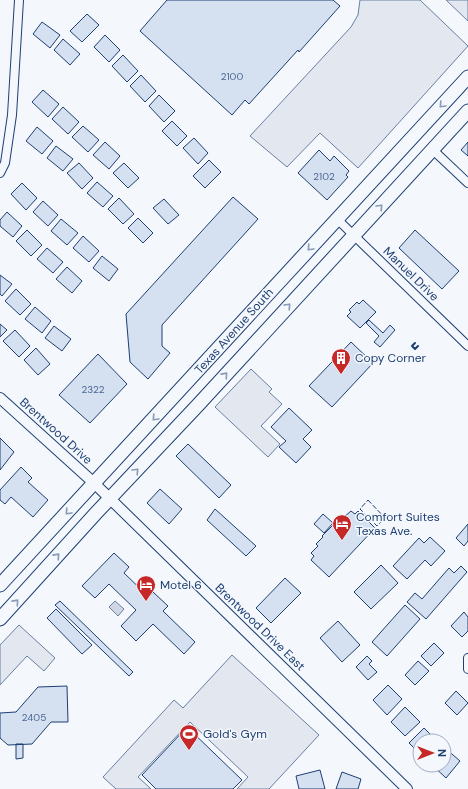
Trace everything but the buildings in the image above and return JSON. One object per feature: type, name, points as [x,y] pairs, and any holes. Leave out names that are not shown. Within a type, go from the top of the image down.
[{"type":"main road","name":"Texas Avenue South","points":[[0,585],[468,76]]},
{"type":"main road","name":"Texas Avenue South","points":[[0,619],[468,111]]},
{"type":"street","points":[[0,173],[5,163],[12,115],[18,0]]},
{"type":"street","points":[[433,150],[468,183]]},
{"type":"street","name":"Manuel Drive","points":[[337,219],[468,346]]},
{"type":"street","name":"Brentwood Drive","points":[[0,398],[94,483]]},
{"type":"street","name":"Brentwood Drive East","points":[[94,483],[406,789]]},
{"type":"street","points":[[468,658],[468,669]]},
{"type":"shaded area","points":[[360,0],[420,0],[468,46],[358,168],[320,133],[287,167],[250,136],[351,27],[358,15]]},
{"type":"shaded area","points":[[446,0],[468,0],[468,21]]},
{"type":"shaded area","points":[[251,369],[272,389],[269,392],[282,404],[261,426],[280,444],[268,457],[215,407]]},
{"type":"shaded area","points":[[115,601],[124,609],[118,616],[109,607]]},
{"type":"shaded area","points":[[19,625],[55,658],[44,671],[27,656],[0,685],[0,645]]},
{"type":"shaded area","points":[[232,655],[319,735],[269,789],[237,789],[248,777],[190,722],[138,777],[151,789],[116,789],[103,777],[174,700],[183,708]]},
{"type":"fence","points":[[368,500],[385,518],[377,526],[360,509],[368,500]]},
{"type":"wall","points":[[415,343],[412,346],[415,349],[418,346]]},
{"type":"place","name":"Copy Corner","points":[[341,375]]},
{"type":"place","name":"Comfort Suites Texas Ave.","points":[[342,541]]},
{"type":"place","name":"Motel 6","points":[[146,602]]},
{"type":"place","name":"Gold's Gym","points":[[189,751]]}]
